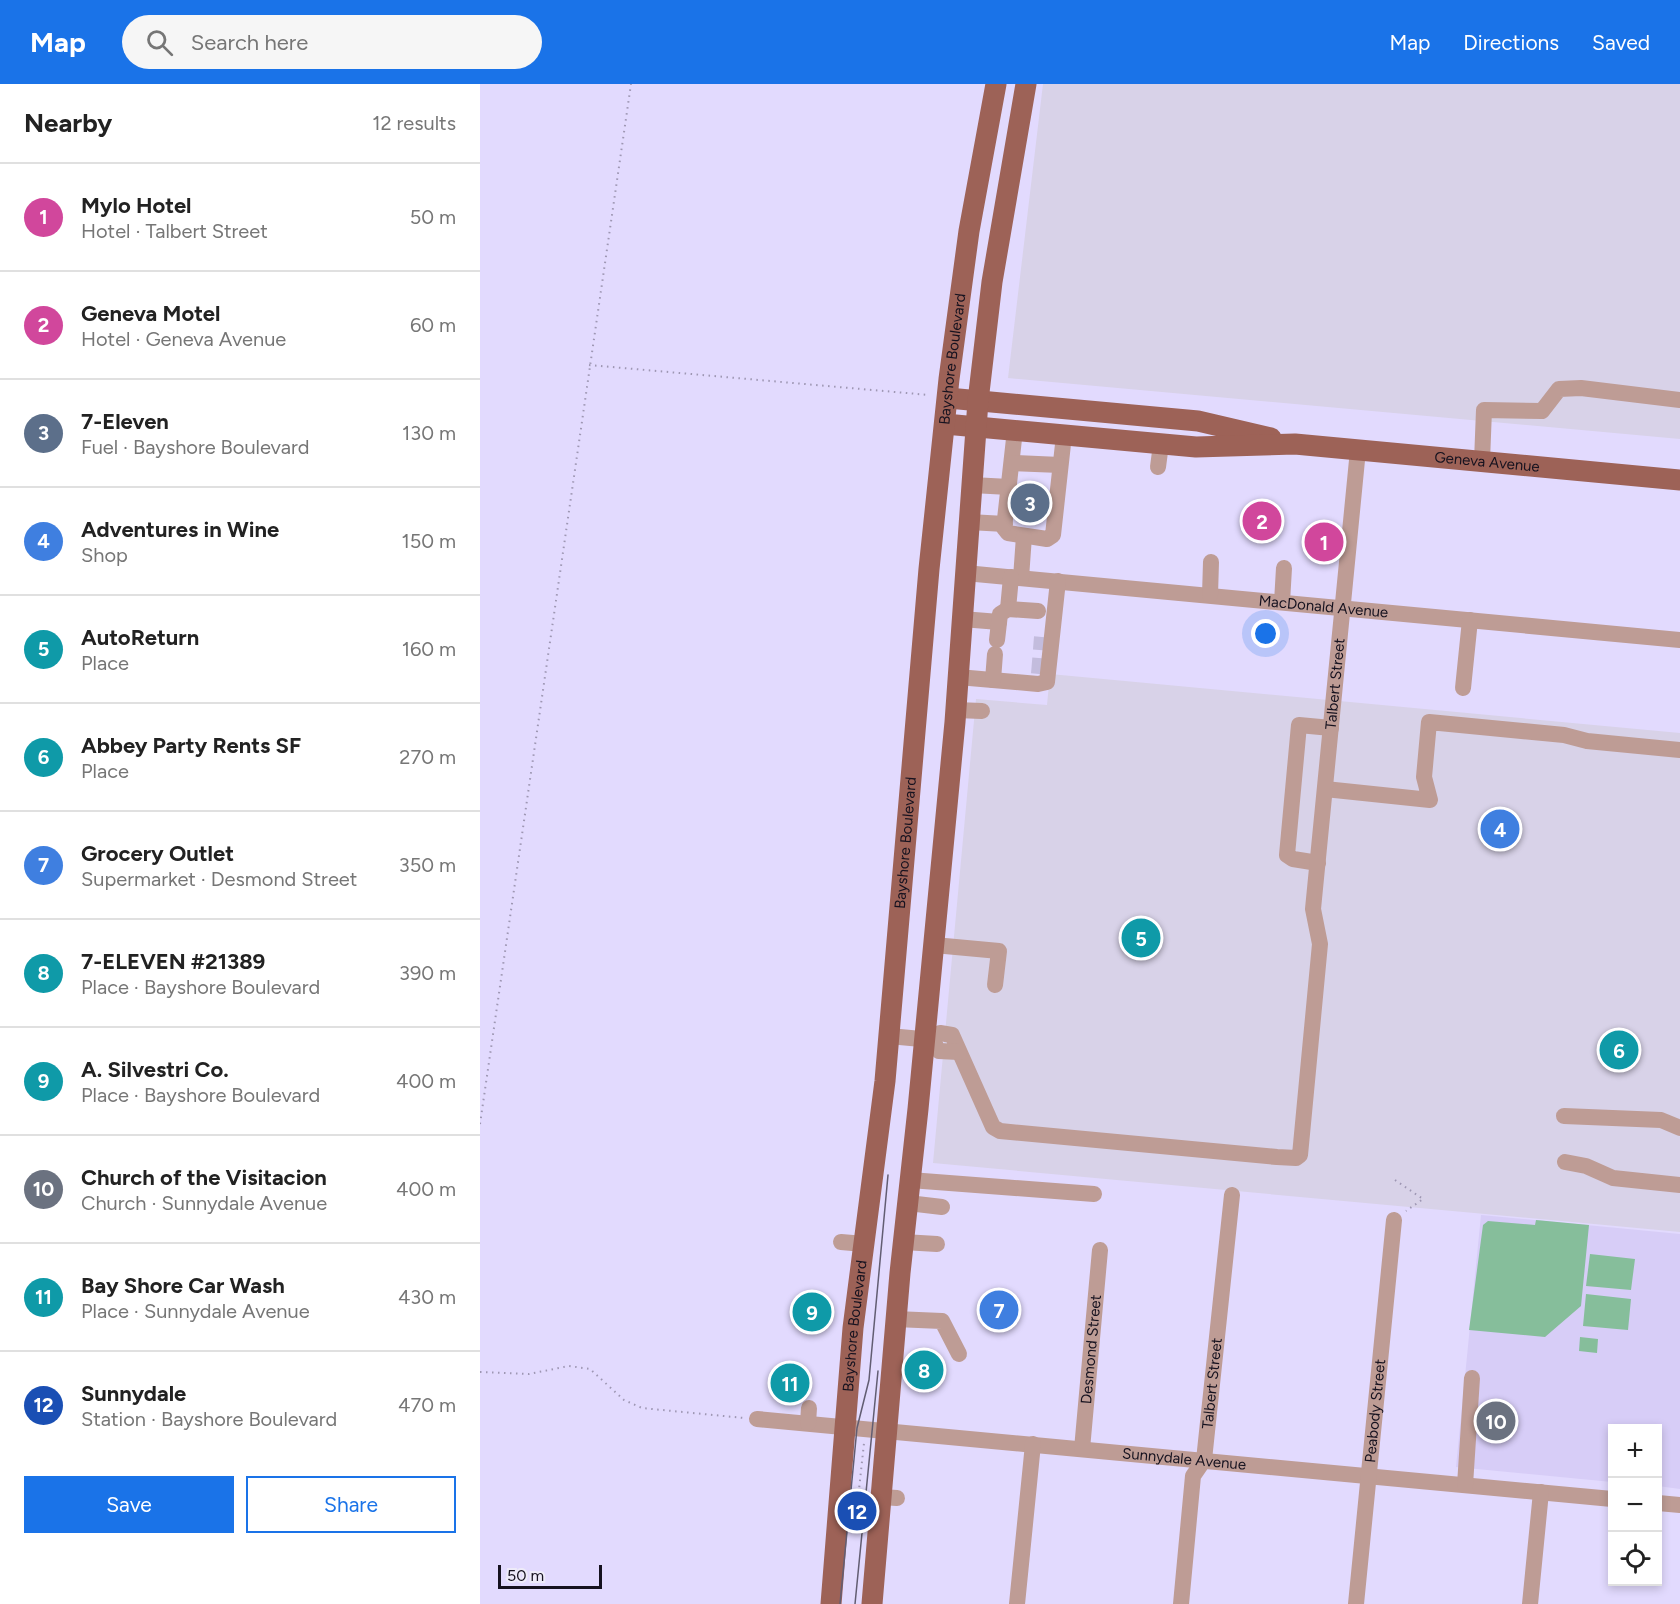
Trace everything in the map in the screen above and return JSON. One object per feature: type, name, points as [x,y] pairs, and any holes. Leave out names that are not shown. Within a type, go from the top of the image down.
[{"type":"main road","name":"Bayshore Boulevard","points":[[831,1604],[853,1328],[889,1036],[927,591],[945,424],[969,231],[996,84]]},
{"type":"main road","name":"Bayshore Boulevard","points":[[872,1604],[889,1498],[887,1431],[896,1319],[910,1180],[928,1040],[934,945],[956,710],[978,400],[992,282],[1026,84]]},
{"type":"main road","name":"Geneva Avenue","points":[[948,398],[1198,421],[1295,444]]},
{"type":"main road","name":"Geneva Avenue","points":[[945,424],[1161,444],[1214,447],[1295,444],[1680,480]]},
{"type":"street","points":[[1482,461],[1484,410],[1542,411],[1559,389],[1581,388],[1680,400]]},
{"type":"street","points":[[1015,430],[1005,524],[1008,534],[1047,539],[1053,535],[1064,435]]},
{"type":"street","points":[[1158,467],[1161,444]]},
{"type":"street","name":"Talbert Street","points":[[928,1040],[940,1033],[952,1035],[993,1127],[1000,1131],[1296,1158],[1300,1155],[1320,944],[1313,909],[1358,450]]},
{"type":"street","points":[[1013,463],[1060,465]]},
{"type":"street","points":[[972,485],[1009,487]]},
{"type":"street","points":[[969,522],[1005,524]]},
{"type":"street","points":[[993,680],[996,647],[1003,616],[1016,578],[1024,536]]},
{"type":"street","points":[[1210,596],[1211,562]]},
{"type":"street","points":[[1282,602],[1284,568]]},
{"type":"street","name":"MacDonald Avenue","points":[[965,573],[1680,640]]},
{"type":"street","points":[[958,677],[1041,680],[1054,618],[1058,582]]},
{"type":"street","points":[[962,619],[1038,611]]},
{"type":"street","points":[[1042,637],[1054,618]]},
{"type":"street","points":[[1463,688],[1470,620]]},
{"type":"street","points":[[956,710],[982,711]]},
{"type":"street","points":[[1325,789],[1430,800],[1424,777],[1429,722],[1564,735],[1587,741],[1680,750]]},
{"type":"street","points":[[1318,862],[1293,859],[1287,855],[1299,725],[1331,728]]},
{"type":"street","points":[[934,945],[1009,952],[1007,969]]},
{"type":"street","points":[[995,985],[999,951]]},
{"type":"street","points":[[889,1036],[928,1040]]},
{"type":"street","points":[[1564,1116],[1661,1120],[1680,1128]]},
{"type":"street","points":[[1565,1162],[1613,1178],[1680,1185]]},
{"type":"street","points":[[910,1180],[1094,1194]]},
{"type":"street","name":"Talbert Street","points":[[1181,1604],[1193,1476],[1204,1460],[1232,1196]]},
{"type":"street","points":[[908,1203],[942,1207]]},
{"type":"street","name":"Peabody Street","points":[[1356,1604],[1394,1220]]},
{"type":"street","points":[[841,1242],[864,1245]]},
{"type":"street","points":[[903,1242],[937,1244]]},
{"type":"street","name":"Desmond Street","points":[[1082,1449],[1100,1250]]},
{"type":"street","points":[[896,1319],[942,1321],[959,1354]]},
{"type":"street","points":[[1464,1485],[1472,1378]]},
{"type":"street","name":"Sunnydale Avenue","points":[[757,1419],[808,1416],[846,1427],[887,1431],[918,1441],[1033,1444],[1608,1499]]},
{"type":"street","points":[[1017,1604],[1033,1444]]},
{"type":"street","points":[[1530,1604],[1541,1492]]},
{"type":"street","points":[[1662,1503],[1680,1505]]},
{"type":"path","points":[[480,1124],[631,84]]},
{"type":"path","points":[[589,365],[918,393],[948,398]]},
{"type":"path","points":[[1394,1220],[1423,1199],[1395,1180]]},
{"type":"path","points":[[480,1372],[529,1374],[569,1366],[590,1369],[624,1400],[642,1408],[757,1419]]},
{"type":"path","points":[[858,1500],[864,1443]]},
{"type":"shaded area","points":[[1043,84],[1680,84],[1680,439],[1008,378]]},
{"type":"shaded area","points":[[1050,674],[1680,733],[1680,1232],[933,1163],[976,699],[1047,705]]},
{"type":"shaded area","points":[[1481,1215],[1680,1234],[1680,1489],[1662,1487],[1662,1424],[1608,1424],[1608,1482],[1456,1467]]},
{"type":"green space","points":[[1536,1220],[1589,1225],[1581,1306],[1545,1337],[1469,1330],[1483,1225],[1488,1221],[1535,1225]]},
{"type":"green space","points":[[1590,1254],[1635,1259],[1631,1290],[1586,1286]]},
{"type":"green space","points":[[1586,1294],[1631,1299],[1628,1330],[1583,1326]]},
{"type":"green space","points":[[1580,1337],[1598,1339],[1597,1353],[1579,1351]]},
{"type":"tunnel","points":[[1039,674],[1042,637]]},
{"type":"tram line","points":[[840,1604],[857,1428],[869,1380],[888,1175]]},
{"type":"tram line","points":[[855,1604],[878,1371]]},
{"type":"place","name":"7-Eleven","points":[[1030,503]]},
{"type":"place","name":"Geneva Motel","points":[[1262,521]]},
{"type":"place","name":"Mylo Hotel","points":[[1324,542]]},
{"type":"place","name":"Adventures in Wine","points":[[1500,829]]},
{"type":"place","name":"AutoReturn","points":[[1141,938]]},
{"type":"place","name":"Abbey Party Rents SF","points":[[1619,1050]]},
{"type":"place","name":"Grocery Outlet","points":[[999,1310]]},
{"type":"place","name":"A. Silvestri Co.","points":[[812,1312]]},
{"type":"place","name":"7-ELEVEN #21389","points":[[924,1370]]},
{"type":"place","name":"Bay Shore Car Wash","points":[[790,1383]]},
{"type":"place","name":"Church of the Visitacion","points":[[1496,1421]]},
{"type":"place","name":"Sunnydale","points":[[857,1511]]}]
